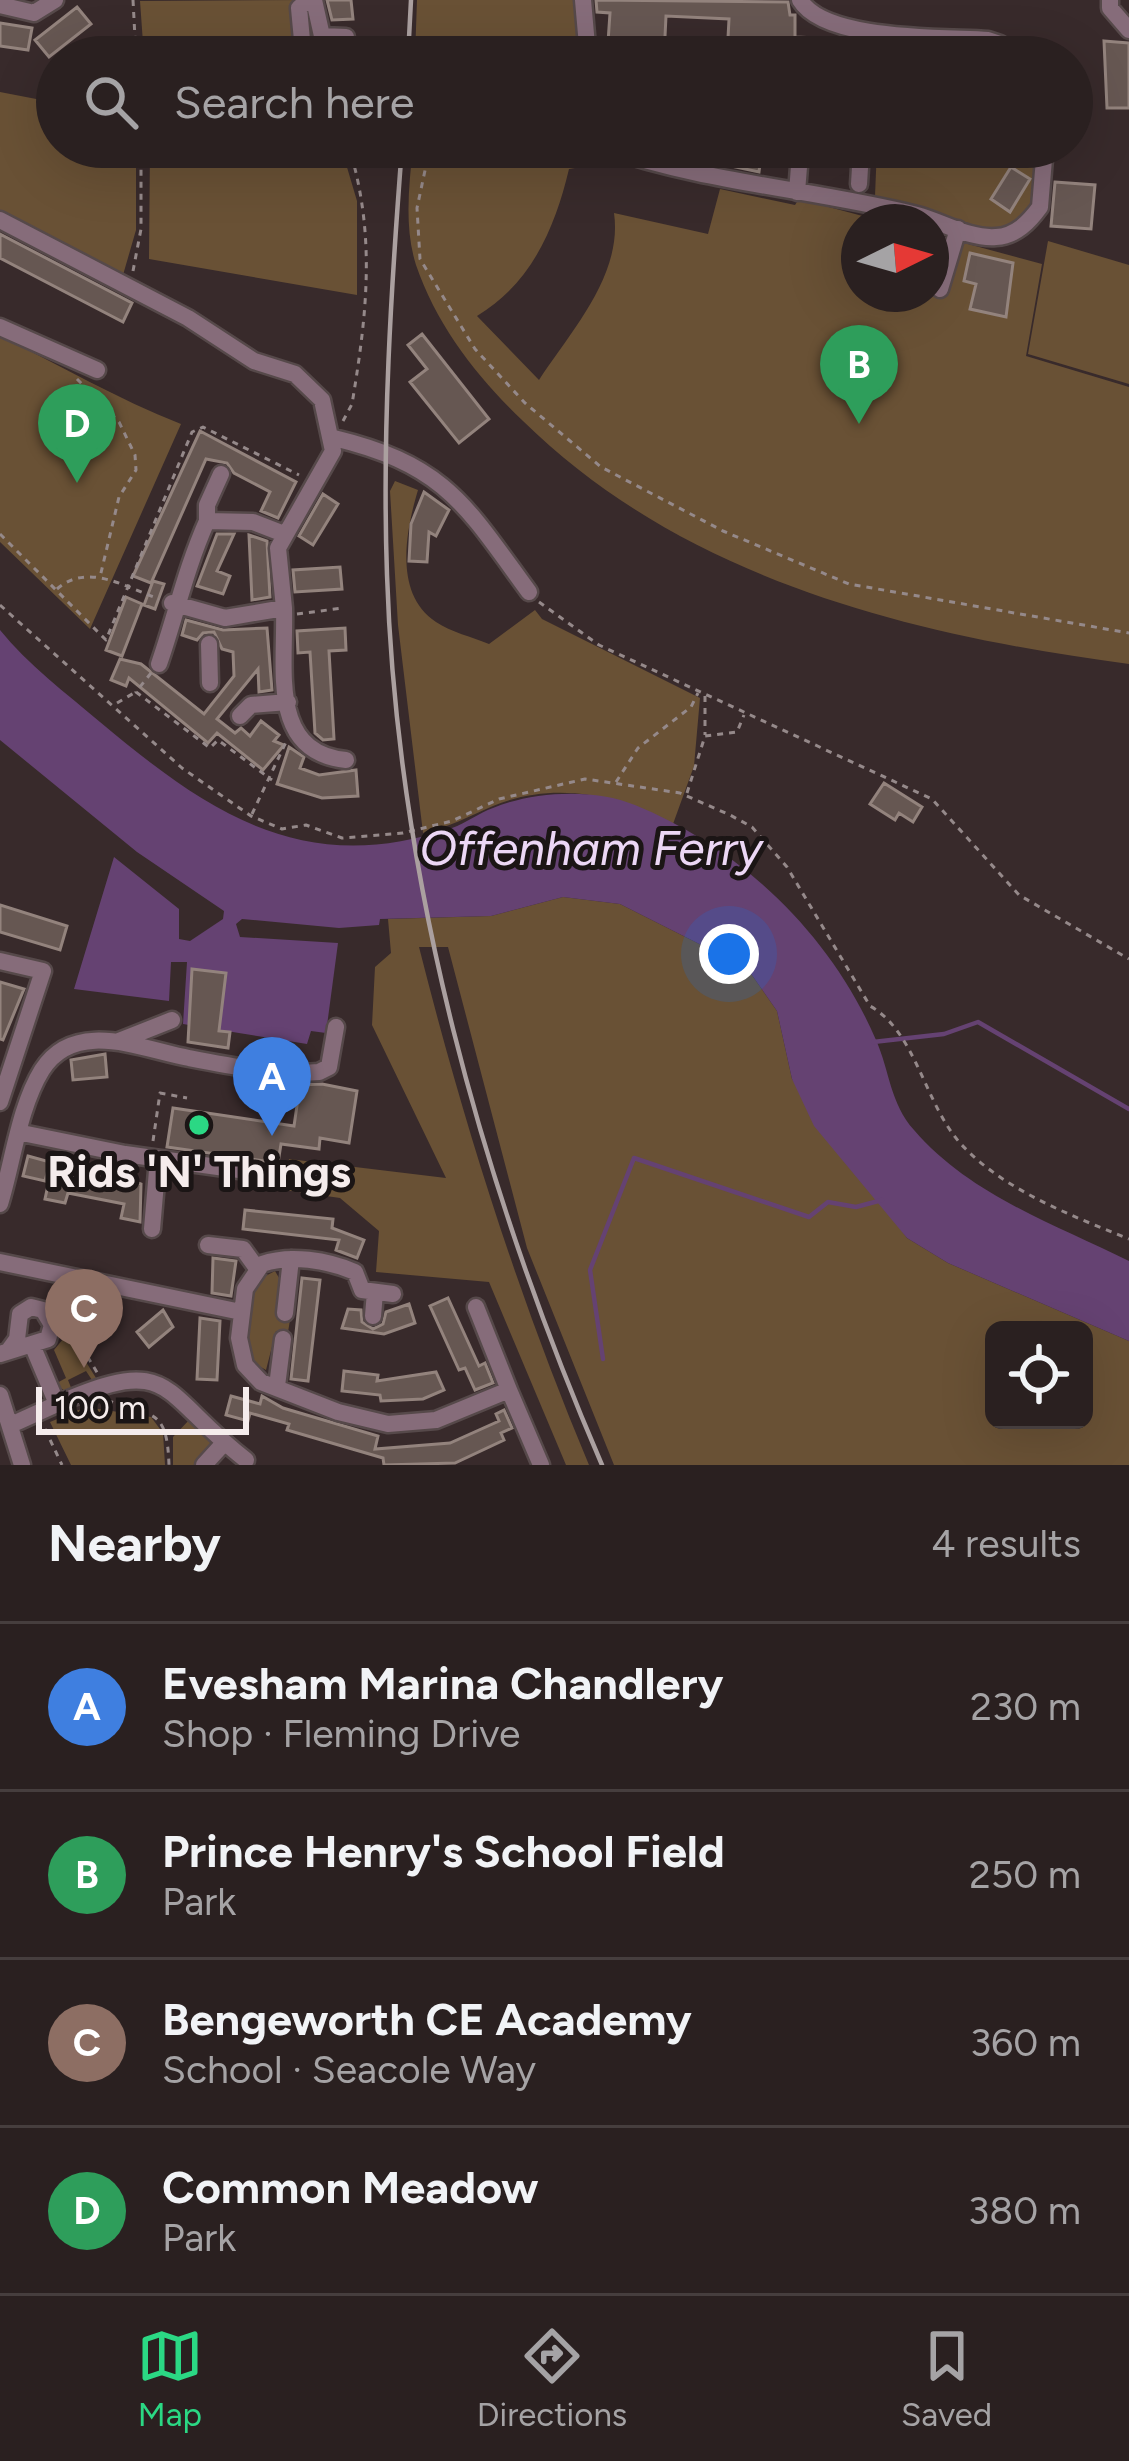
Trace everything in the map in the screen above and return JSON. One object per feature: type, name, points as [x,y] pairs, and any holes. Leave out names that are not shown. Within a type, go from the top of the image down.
[{"type":"street","points":[[0,5],[34,13],[55,0]]},
{"type":"street","points":[[302,36],[299,8],[311,0],[322,36]]},
{"type":"street","points":[[583,0],[593,22],[591,36]]},
{"type":"street","points":[[800,0],[818,19],[896,36]]},
{"type":"street","points":[[1110,0],[1125,27]]},
{"type":"street","points":[[668,168],[920,216],[998,237],[1030,220],[1040,207],[1043,168]]},
{"type":"street","points":[[797,192],[799,168]]},
{"type":"street","points":[[859,168],[859,184]]},
{"type":"street","points":[[0,220],[188,318],[254,361],[295,374],[322,400],[334,438],[329,464],[278,548],[288,702],[291,728],[316,756],[346,760]]},
{"type":"street","points":[[949,259],[958,229]]},
{"type":"street","points":[[0,328],[97,370]]},
{"type":"street","points":[[334,438],[407,462],[448,488],[485,526],[530,592]]},
{"type":"street","points":[[159,664],[182,576],[207,521],[207,505],[221,474]]},
{"type":"street","points":[[207,521],[253,522],[284,534]]},
{"type":"street","points":[[176,603],[214,630],[284,612]]},
{"type":"street","points":[[210,683],[214,630]]},
{"type":"street","points":[[241,716],[251,705],[288,702]]},
{"type":"street","points":[[0,961],[44,970],[0,1102]]},
{"type":"street","points":[[119,1041],[172,1020]]},
{"type":"street","points":[[0,1204],[37,1079],[56,1052],[91,1041],[119,1041],[189,1058],[303,1073],[328,1067],[336,1027]]},
{"type":"street","points":[[22,1133],[310,1180]]},
{"type":"street","points":[[152,1229],[155,1153]]},
{"type":"street","points":[[208,1245],[243,1249],[256,1267]]},
{"type":"street","points":[[256,1267],[300,1260],[355,1271],[357,1287],[384,1293],[373,1316]]},
{"type":"street","points":[[285,1313],[300,1260]]},
{"type":"street","points":[[0,1262],[241,1312]]},
{"type":"street","points":[[256,1267],[241,1312],[244,1365],[261,1382],[322,1407],[388,1424],[436,1420],[509,1390]]},
{"type":"street","points":[[32,1307],[44,1310],[52,1325],[48,1339],[4,1352],[17,1339],[16,1319],[32,1307]]},
{"type":"street","points":[[476,1307],[541,1465]]},
{"type":"street","points":[[277,1386],[283,1339]]},
{"type":"street","points":[[33,1347],[57,1404]]},
{"type":"street","points":[[8,1419],[37,1413],[125,1377],[152,1381],[246,1460]]},
{"type":"street","points":[[0,1395],[22,1465]]},
{"type":"street","points":[[204,1465],[224,1443]]},
{"type":"path","points":[[133,0],[135,36]]},
{"type":"path","points":[[133,272],[141,229],[141,168]]},
{"type":"path","points":[[334,438],[352,404],[370,267],[365,198],[356,168]]},
{"type":"path","points":[[426,168],[417,208],[420,259],[450,315],[525,403],[601,467],[723,531],[849,584],[1129,633]]},
{"type":"path","points":[[70,374],[119,422],[136,455],[136,470],[119,497],[100,577]]},
{"type":"path","points":[[0,534],[106,640],[124,586],[192,432],[203,427],[316,484]]},
{"type":"path","points":[[56,590],[71,577],[100,577],[176,603]]},
{"type":"path","points":[[530,592],[557,620],[599,645],[932,799],[1019,895],[1129,958]]},
{"type":"path","points":[[0,605],[66,669],[114,705],[182,768],[251,816],[282,829],[305,825],[342,838],[403,833],[452,821],[499,799],[585,778],[686,795],[752,827],[787,867],[871,1006],[893,1019],[932,1104],[959,1142],[998,1178],[1129,1239]]},
{"type":"path","points":[[284,612],[343,608]]},
{"type":"path","points":[[114,705],[136,692],[159,664]]},
{"type":"path","points":[[136,692],[210,748],[218,740],[272,780]]},
{"type":"path","points":[[615,783],[638,748],[692,707],[699,692]]},
{"type":"path","points":[[686,795],[705,736],[705,695]]},
{"type":"path","points":[[705,736],[736,732],[745,713]]},
{"type":"path","points":[[251,816],[272,780],[291,728]]},
{"type":"path","points":[[155,1153],[160,1093],[187,1098]]},
{"type":"path","points":[[66,1322],[109,1403],[144,1409],[160,1419],[168,1435],[169,1465]]},
{"type":"path","points":[[37,1413],[62,1465]]},
{"type":"shaded area","points":[[309,0],[314,36],[142,36],[140,1]]},
{"type":"shaded area","points":[[417,0],[578,0],[581,36],[416,36]]},
{"type":"shaded area","points":[[0,92],[36,99],[36,168],[136,168],[136,230],[123,275],[0,210]]},
{"type":"shaded area","points":[[150,168],[347,168],[357,201],[357,295],[149,259]]},
{"type":"shaded area","points":[[411,168],[575,168],[569,169],[538,253],[512,288],[477,316],[539,380],[603,280],[615,236],[614,213],[708,234],[720,189],[795,205],[799,199],[841,210],[841,312],[949,312],[949,239],[1042,264],[1026,356],[1129,387],[1129,664],[965,636],[884,616],[728,560],[655,522],[587,476],[490,387],[435,309],[416,265],[410,236]]},
{"type":"shaded area","points":[[876,168],[1043,168],[1040,207],[998,237],[949,224],[949,204],[877,204],[807,185],[875,196]]},
{"type":"shaded area","points":[[1048,241],[1129,265],[1129,384],[1028,354]]},
{"type":"shaded area","points":[[0,336],[181,424],[90,629],[0,542]]},
{"type":"shaded area","points":[[395,481],[418,490],[407,542],[408,578],[422,610],[436,622],[489,644],[535,610],[542,619],[700,698],[694,766],[673,824],[630,805],[562,793],[516,798],[423,833],[398,625],[390,491]]},
{"type":"shaded area","points":[[563,897],[620,904],[747,968],[777,1011],[792,1079],[907,1238],[948,1263],[1083,1321],[985,1321],[985,1429],[1093,1429],[1093,1325],[1129,1341],[1129,1465],[614,1465],[527,1248],[448,947],[419,947],[494,1209],[589,1465],[566,1465],[489,1282],[376,1272],[379,1231],[340,1198],[285,1190],[289,1159],[446,1178],[372,1025],[375,967],[391,953],[388,919],[491,916]]},
{"type":"shaded area","points":[[275,1271],[282,1283],[277,1318],[290,1320],[288,1332],[276,1331],[266,1370],[252,1362],[248,1338],[256,1281]]},
{"type":"shaded area","points":[[68,1333],[96,1378],[92,1380],[86,1371],[68,1380],[72,1390],[65,1391],[55,1384],[66,1378],[54,1350]]},
{"type":"shaded area","points":[[86,1407],[151,1417],[163,1433],[165,1465],[71,1465],[50,1422]]},
{"type":"shaded area","points":[[190,1419],[211,1438],[211,1449],[196,1465],[173,1465],[173,1437]]},
{"type":"water","name":"Offenham Ferry","points":[[0,630],[48,678],[181,784],[262,828],[305,841],[399,842],[452,828],[509,802],[545,795],[602,796],[674,823],[746,871],[808,931],[857,1002],[900,1109],[936,1153],[1014,1206],[1129,1261],[1129,1341],[1093,1325],[1093,1321],[1083,1321],[948,1263],[907,1238],[814,1126],[792,1079],[777,1011],[747,968],[620,904],[563,897],[491,916],[380,919],[379,925],[339,928],[242,919],[236,924],[240,937],[338,943],[326,1033],[311,1031],[307,1044],[183,1024],[187,962],[171,962],[169,1001],[74,989],[114,857],[179,909],[179,939],[190,941],[223,919],[224,911],[137,852],[0,740]]},
{"type":"building","points":[[327,0],[351,0],[353,19],[332,20]]},
{"type":"building","points":[[596,0],[788,2],[790,15],[795,15],[795,36],[728,36],[729,19],[666,16],[665,36],[608,36],[610,13],[597,12]]},
{"type":"building","points":[[77,7],[91,24],[76,36],[40,36]]},
{"type":"building","points":[[0,23],[32,28],[28,50],[0,46]]},
{"type":"building","points":[[1104,41],[1129,43],[1129,108],[1107,108]]},
{"type":"building","points":[[1010,168],[1030,179],[1010,212],[991,199]]},
{"type":"building","points":[[1055,182],[1095,185],[1091,229],[1051,226]]},
{"type":"building","points":[[0,234],[132,303],[123,322],[0,258]]},
{"type":"building","points":[[970,253],[1013,263],[1006,317],[970,309],[976,284],[964,281]]},
{"type":"building","points":[[422,334],[489,419],[459,443],[410,382],[427,369],[408,345]]},
{"type":"building","points":[[200,431],[296,482],[278,518],[261,511],[270,492],[234,473],[227,463],[206,459],[151,583],[133,576]]},
{"type":"building","points":[[424,492],[449,510],[436,536],[429,532],[427,562],[409,561],[411,524]]},
{"type":"building","points":[[323,494],[338,504],[313,545],[299,536]]},
{"type":"building","points":[[217,534],[234,534],[217,571],[230,576],[223,594],[197,586]]},
{"type":"building","points":[[249,535],[267,541],[270,597],[252,600]]},
{"type":"building","points":[[340,567],[342,589],[295,592],[293,570]]},
{"type":"building","points":[[153,581],[164,584],[155,609],[144,605]]},
{"type":"building","points":[[126,597],[142,604],[122,656],[106,650]]},
{"type":"building","points":[[186,620],[223,630],[267,628],[272,690],[259,692],[258,669],[217,719],[235,733],[241,728],[250,736],[261,721],[279,735],[274,741],[284,745],[263,770],[217,733],[208,743],[129,678],[126,686],[111,680],[120,659],[141,664],[204,714],[234,676],[233,652],[222,649],[214,632],[203,633],[197,640],[182,635]]},
{"type":"building","points":[[345,628],[346,650],[329,651],[334,739],[323,740],[315,733],[310,652],[298,653],[297,631]]},
{"type":"building","points":[[289,747],[304,757],[300,768],[319,775],[356,770],[358,796],[322,798],[277,784]]},
{"type":"building","points":[[884,783],[922,807],[913,822],[899,813],[895,820],[870,804]]},
{"type":"building","points":[[0,905],[67,926],[60,950],[0,932]]},
{"type":"building","points":[[192,969],[226,973],[219,1031],[230,1032],[228,1048],[188,1042]]},
{"type":"building","points":[[0,982],[24,989],[3,1040],[0,1039]]},
{"type":"building","points":[[105,1054],[107,1077],[73,1080],[71,1060]]},
{"type":"building","points":[[300,1085],[357,1091],[349,1143],[320,1138],[319,1149],[281,1144],[278,1163],[167,1147],[173,1108],[294,1126]]},
{"type":"building","points":[[28,1156],[50,1162],[45,1181],[23,1176]]},
{"type":"building","points":[[77,1164],[91,1167],[89,1181],[111,1184],[113,1173],[141,1184],[140,1222],[121,1218],[124,1204],[68,1193],[65,1203],[45,1199],[51,1171],[74,1177]]},
{"type":"building","points":[[245,1210],[333,1219],[332,1228],[364,1240],[357,1258],[336,1250],[339,1240],[243,1229]]},
{"type":"building","points":[[213,1258],[236,1261],[231,1296],[212,1293]]},
{"type":"building","points":[[302,1278],[320,1280],[308,1381],[291,1379]]},
{"type":"building","points":[[448,1298],[479,1366],[485,1363],[493,1383],[475,1390],[465,1368],[459,1370],[430,1306]]},
{"type":"building","points":[[409,1304],[415,1323],[384,1334],[342,1328],[348,1309],[361,1310],[362,1322],[373,1329],[383,1324],[386,1312]]},
{"type":"building","points":[[163,1310],[173,1327],[149,1347],[137,1332]]},
{"type":"building","points":[[200,1318],[220,1321],[217,1380],[197,1379]]},
{"type":"building","points":[[344,1371],[378,1375],[377,1381],[436,1372],[444,1390],[423,1399],[381,1401],[380,1395],[342,1391]]},
{"type":"building","points":[[231,1396],[260,1404],[262,1396],[283,1408],[378,1436],[375,1449],[450,1443],[499,1421],[496,1414],[504,1410],[512,1428],[501,1433],[504,1440],[455,1463],[384,1465],[383,1458],[287,1430],[289,1424],[250,1413],[248,1421],[226,1415]]},
{"type":"waterway","points":[[873,1042],[944,1034],[978,1022],[1129,1109]]},
{"type":"waterway","points":[[603,1359],[590,1270],[634,1158],[809,1217],[828,1202],[856,1207],[882,1200]]},
{"type":"railway","points":[[409,36],[411,0]]},
{"type":"railway","points":[[400,168],[388,361],[386,521],[394,689],[408,803],[453,1030],[484,1141],[519,1251],[602,1465]]},
{"type":"place","name":"Prince Henry's School Field","points":[[859,424]]},
{"type":"place","name":"Common Meadow","points":[[77,483]]},
{"type":"place","name":"Rids 'N' Things","points":[[199,1125]]},
{"type":"place","name":"Evesham Marina Chandlery","points":[[272,1136]]},
{"type":"place","name":"Bengeworth CE Academy","points":[[84,1368]]}]
